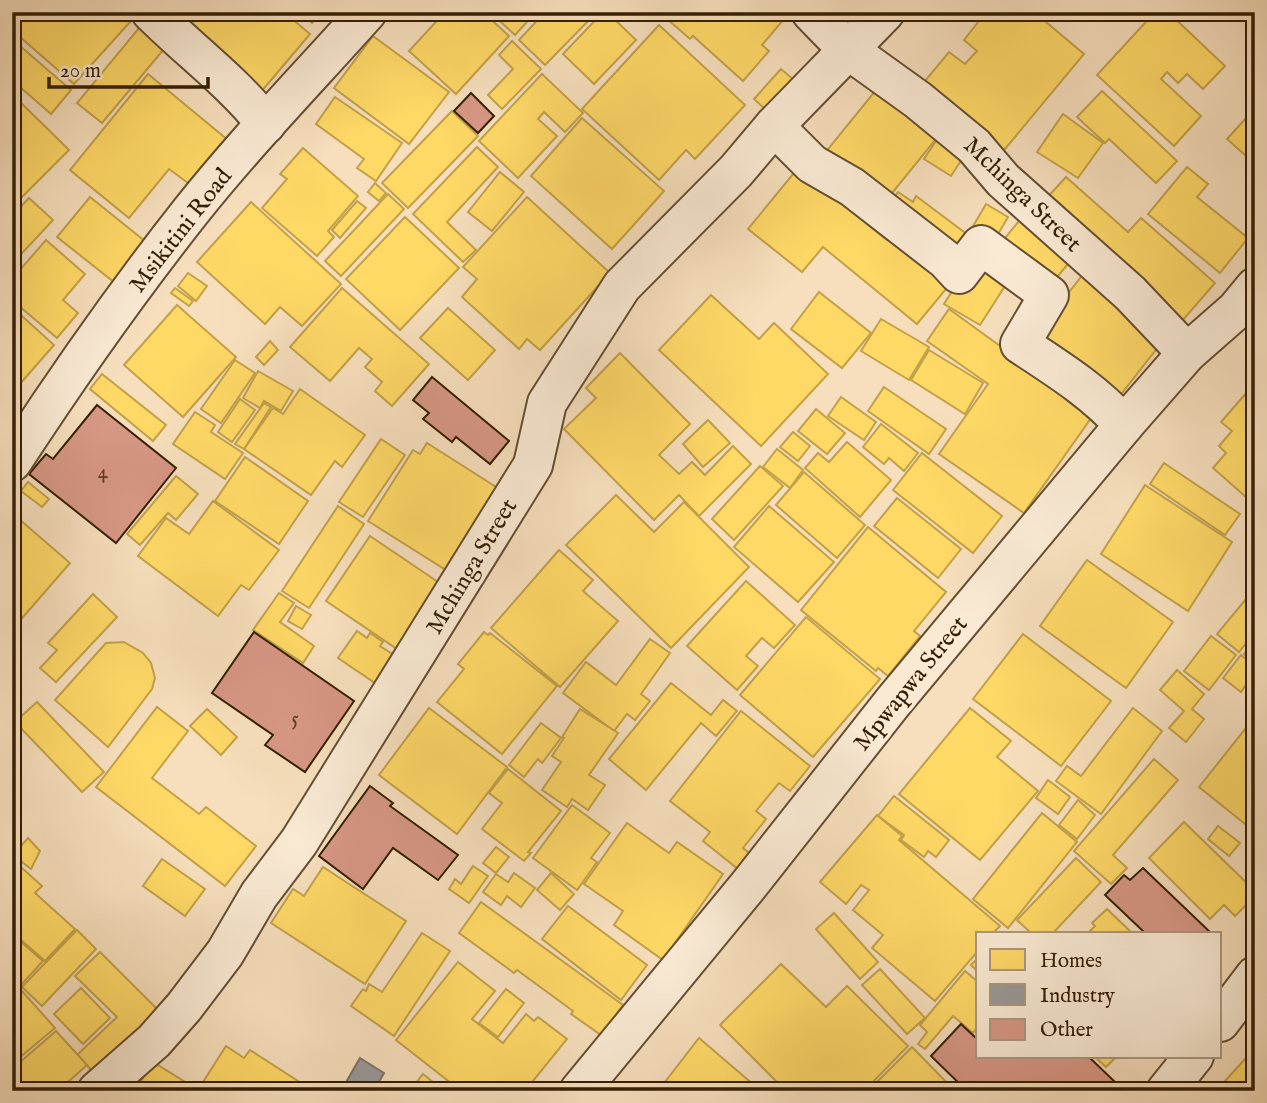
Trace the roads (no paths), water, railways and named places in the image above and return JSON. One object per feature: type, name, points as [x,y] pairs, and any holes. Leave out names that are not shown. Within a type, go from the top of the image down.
[{"type":"street","points":[[151,12],[185,46],[246,98],[267,124]]},
{"type":"street","name":"Msikitini Road","points":[[12,462],[106,326],[191,211],[367,12]]},
{"type":"street","points":[[811,12],[847,49]]},
{"type":"street","name":"Mchinga Street","points":[[97,1091],[154,1041],[184,1007],[225,953],[259,895],[299,842],[533,465],[547,403],[622,286],[736,171],[774,126],[885,12]]},
{"type":"street","name":"Mchinga Street","points":[[847,49],[918,100],[974,146],[1003,180],[1130,293],[1187,353]]},
{"type":"street","points":[[774,126],[812,164],[852,187],[946,260],[959,274],[981,245],[1048,295],[1020,344],[1069,376],[1107,406],[1124,425]]},
{"type":"street","name":"Mpwapwa Street","points":[[579,1091],[893,702],[1124,425],[1187,353],[1248,308]]},
{"type":"street","points":[[1222,1019],[1255,976]]},
{"type":"street","points":[[1166,1091],[1192,1058]]}]
